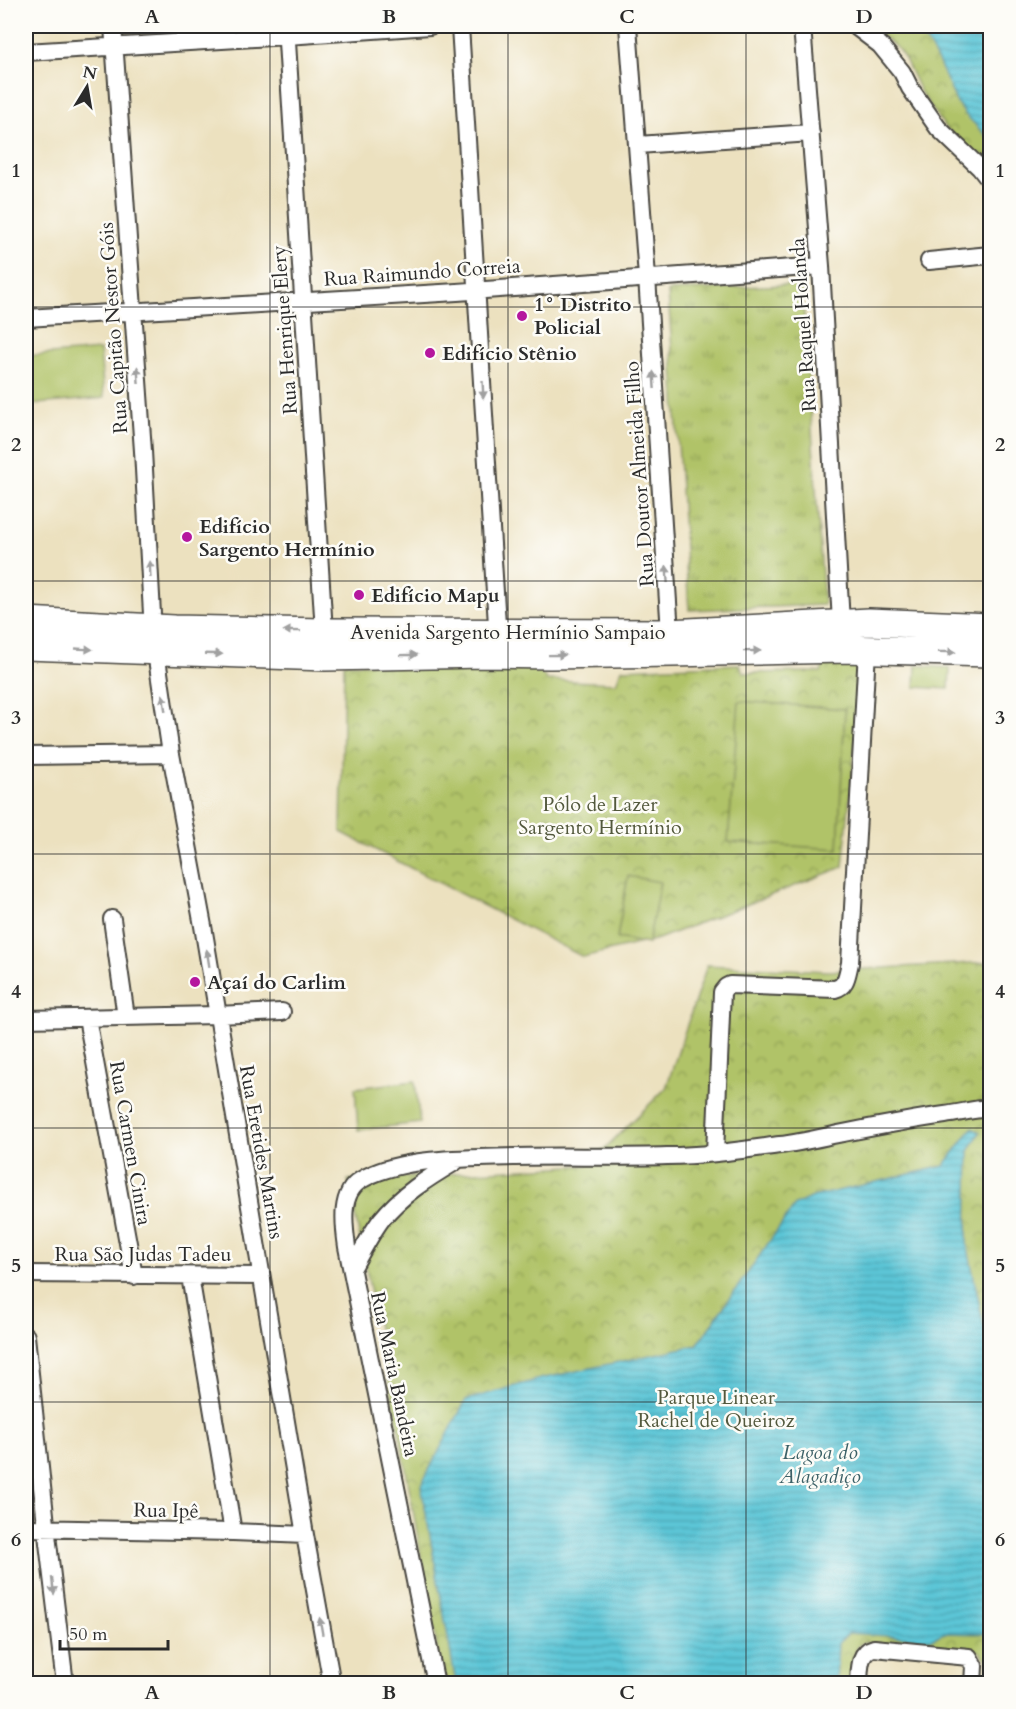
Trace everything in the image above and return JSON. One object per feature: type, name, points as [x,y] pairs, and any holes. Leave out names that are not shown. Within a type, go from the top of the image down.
[{"type":"main road","name":"Avenida Sargento Hermínio Sampaio","points":[[26,621],[155,640],[325,657],[498,643],[842,623],[990,627]]},
{"type":"main road","name":"Avenida Sargento Hermínio Sampaio","points":[[26,646],[324,632],[498,643],[550,655],[867,650],[990,653]]},
{"type":"street","name":"Rua Capitão Nestor Góis","points":[[113,26],[155,640]]},
{"type":"street","points":[[26,52],[115,47],[286,31],[430,26]]},
{"type":"street","points":[[460,26],[498,643]]},
{"type":"street","name":"Rua Doutor Almeida Filho","points":[[628,26],[670,633]]},
{"type":"street","name":"Rua Raquel Holanda","points":[[802,26],[821,266],[842,623]]},
{"type":"street","points":[[855,26],[886,51],[903,72],[910,88],[938,128],[980,168],[990,181]]},
{"type":"street","name":"Rua Henrique Elery","points":[[286,31],[324,632]]},
{"type":"street","points":[[638,145],[811,133]]},
{"type":"street","points":[[929,261],[990,255]]},
{"type":"street","name":"Rua Raimundo Correia","points":[[26,318],[821,266]]},
{"type":"street","name":"Rua Eretides Martins","points":[[155,640],[171,754],[203,926],[332,1683]]},
{"type":"street","points":[[715,1153],[722,992],[730,985],[835,989],[845,983],[850,963],[867,650]]},
{"type":"street","points":[[26,756],[171,754]]},
{"type":"street","points":[[112,919],[126,1017]]},
{"type":"street","points":[[26,1019],[217,1016],[282,1012]]},
{"type":"street","name":"Rua Carmen Cinira","points":[[87,1018],[134,1276]]},
{"type":"street","name":"Rua Maria Bandeira","points":[[436,1683],[345,1232],[346,1202],[353,1186],[359,1180],[395,1166],[461,1159],[527,1156],[669,1156],[715,1153],[783,1145],[891,1123],[990,1108]]},
{"type":"street","points":[[352,1269],[381,1221],[407,1193],[427,1178],[461,1159]]},
{"type":"street","name":"Rua São Judas Tadeu","points":[[26,1274],[261,1276]]},
{"type":"street","points":[[190,1276],[233,1532]]},
{"type":"street","points":[[26,1336],[65,1683]]},
{"type":"street","name":"Rua Ipê","points":[[26,1527],[305,1535]]},
{"type":"street","points":[[859,1683],[862,1656],[867,1650],[874,1648],[969,1657],[974,1666],[973,1683]]},
{"type":"green space","points":[[870,26],[990,26],[990,169],[945,127],[920,91],[905,59],[897,48]]},
{"type":"green space","points":[[802,284],[824,605],[689,610],[668,291]]},
{"type":"green space","points":[[100,350],[104,398],[26,405],[26,356]]},
{"type":"green space","name":"Pólo de Lazer Sargento Hermínio","points":[[825,660],[841,660],[851,663],[862,674],[843,867],[658,939],[583,957],[341,832],[344,663],[537,668],[547,680],[616,683],[622,669],[740,664],[743,673],[821,672]]},
{"type":"green space","points":[[916,665],[950,668],[949,689],[915,687]]},
{"type":"green space","points":[[739,701],[845,709],[838,849],[728,842]]},
{"type":"green space","points":[[628,876],[660,882],[648,944],[617,938]]},
{"type":"green space","name":"Parque Linear Rachel de Queiroz","points":[[990,962],[990,1679],[988,1661],[979,1651],[864,1642],[855,1655],[853,1683],[443,1683],[401,1441],[348,1180],[588,1165],[666,1088],[707,965],[828,971]]},
{"type":"green space","points":[[415,1081],[420,1123],[358,1130],[355,1088]]},
{"type":"water","points":[[903,26],[990,26],[990,140],[957,103],[927,42]]},
{"type":"water","name":"Lagoa do Alagadiço","points":[[972,1128],[980,1132],[969,1151],[967,1243],[990,1357],[990,1634],[944,1633],[931,1639],[849,1633],[838,1643],[836,1683],[456,1683],[421,1485],[466,1400],[540,1379],[697,1345],[795,1205],[812,1197],[944,1166]]},
{"type":"place","name":"1° Distrito Policial","points":[[522,316]]},
{"type":"place","name":"Edifício Stênio","points":[[430,353]]},
{"type":"place","name":"Edifício Sargento Hermínio","points":[[187,537]]},
{"type":"place","name":"Edifício Mapu","points":[[359,595]]},
{"type":"place","name":"Açaí do Carlim","points":[[195,982]]}]
